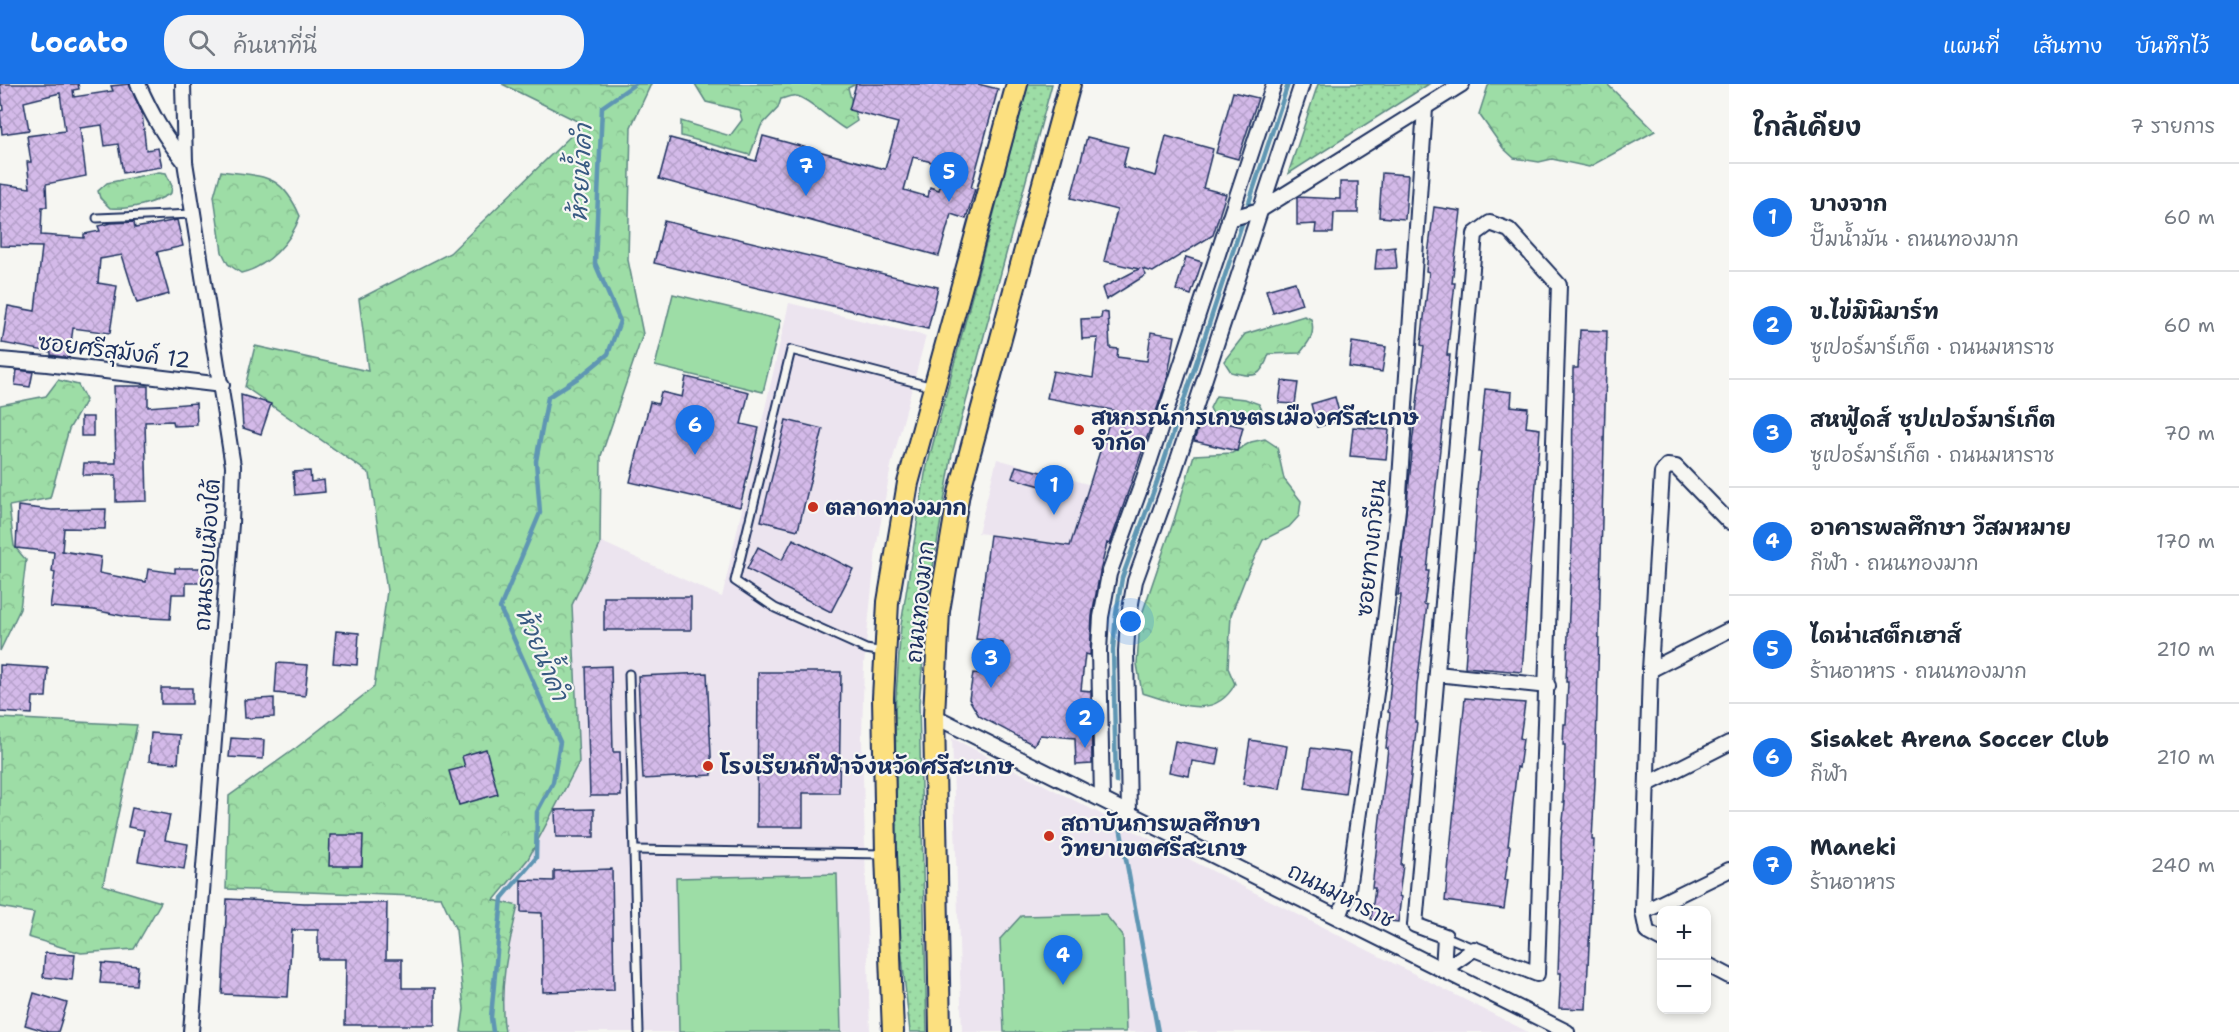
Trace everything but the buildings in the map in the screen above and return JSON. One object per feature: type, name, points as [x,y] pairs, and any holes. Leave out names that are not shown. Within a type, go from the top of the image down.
[{"type":"main road","name":"ถนนทองมาก","points":[[893,1032],[883,698],[888,602],[908,483],[1017,84]]},
{"type":"main road","name":"ถนนทองมาก","points":[[940,1032],[934,716],[939,611],[959,493],[1070,84]]},
{"type":"street","points":[[138,84],[168,142],[185,162]]},
{"type":"street","name":"ถนนรอบเมืองใต้","points":[[183,84],[185,162],[233,465],[231,524],[191,1032]]},
{"type":"street","points":[[1102,800],[1099,650],[1101,617],[1109,574],[1144,478],[1274,84]]},
{"type":"street","points":[[1129,813],[1126,651],[1128,620],[1135,581],[1169,487],[1302,84]]},
{"type":"street","points":[[1229,219],[1260,210],[1462,84]]},
{"type":"street","name":"ซอยทางเกวียน","points":[[1338,917],[1347,896],[1398,509],[1425,108]]},
{"type":"street","points":[[1490,223],[1509,230],[1559,285],[1548,686],[1537,974],[1474,949],[1443,970],[1445,936],[1415,925],[1475,234],[1490,223]]},
{"type":"street","name":"ซอยศรีสุมังค์ 12","points":[[0,360],[222,385]]},
{"type":"street","points":[[1657,937],[1647,932],[1643,912],[1650,670],[1662,473],[1667,466],[1676,467],[1729,522]]},
{"type":"street","points":[[1650,670],[1729,630]]},
{"type":"street","points":[[1437,674],[1548,686]]},
{"type":"street","name":"ถนนมหาราช","points":[[934,716],[1567,1032]]},
{"type":"street","points":[[1648,784],[1729,743]]},
{"type":"street","points":[[1643,912],[1729,870]]},
{"type":"street","points":[[1711,966],[1729,976]]},
{"type":"lane","points":[[97,218],[194,214]]},
{"type":"lane","points":[[885,653],[866,649],[775,609],[735,581],[791,350],[933,387]]},
{"type":"lane","points":[[629,674],[639,1032]]},
{"type":"lane","points":[[635,850],[886,854]]},
{"type":"lane","points":[[1445,936],[1474,949]]},
{"type":"shaded area","name":"โรงเรียนกีฬาจังหวัดศรีสะเกษ","points":[[789,303],[926,336],[891,466],[876,549],[864,664],[862,737],[870,1032],[493,1032],[491,1013],[503,900],[510,868],[543,515],[722,597]]},
{"type":"shaded area","points":[[997,459],[1131,496],[1113,551],[978,533]]},
{"type":"shaded area","name":"สถาบันการพลศึกษา วิทยาเขตศรีสะเกษ","points":[[952,738],[1528,1032],[962,1032]]},
{"type":"green space","points":[[502,84],[651,84],[631,127],[628,260],[643,334],[601,456],[600,545],[572,605],[579,762],[528,859],[494,900],[518,906],[503,984],[505,1032],[461,1032],[464,1009],[456,930],[441,897],[226,889],[229,796],[296,748],[374,687],[387,591],[370,474],[245,387],[255,346],[368,371],[359,299],[450,253],[583,124]]},
{"type":"green space","points":[[695,84],[856,84],[848,88],[857,121],[845,129],[801,97],[781,99],[778,108],[761,126],[750,155],[681,136],[681,121],[730,136],[742,120],[739,110],[706,102]]},
{"type":"green space","points":[[1028,84],[1052,84],[952,454],[929,591],[919,704],[927,1032],[910,1032],[898,919],[895,710],[901,625],[925,474]]},
{"type":"green space","points":[[1318,84],[1429,84],[1288,174]]},
{"type":"green space","points":[[1491,84],[1607,84],[1655,131],[1589,167],[1552,159],[1539,162],[1514,158],[1503,148],[1479,114],[1488,86]]},
{"type":"green space","points":[[221,171],[259,176],[278,184],[286,191],[300,216],[291,235],[277,252],[260,265],[241,273],[228,264],[222,252],[214,196]]},
{"type":"green space","points":[[159,172],[166,173],[172,186],[171,193],[158,200],[134,207],[110,208],[100,198],[98,191],[107,183]]},
{"type":"green space","points":[[673,294],[781,320],[763,392],[655,366]]},
{"type":"green space","points":[[1304,316],[1311,319],[1313,329],[1309,341],[1300,353],[1269,354],[1263,368],[1256,374],[1231,372],[1224,361],[1245,334]]},
{"type":"green space","points":[[58,380],[78,385],[86,400],[69,429],[50,498],[9,506],[14,546],[26,560],[20,609],[0,651],[0,405],[46,396]]},
{"type":"green space","points":[[1216,396],[1245,399],[1259,404],[1262,410],[1259,417],[1245,422],[1216,420],[1210,408]]},
{"type":"green space","points":[[1265,439],[1277,447],[1284,479],[1301,501],[1299,516],[1289,527],[1263,540],[1231,615],[1228,668],[1235,684],[1226,696],[1216,703],[1205,706],[1180,704],[1142,693],[1137,664],[1140,620],[1194,455],[1232,453],[1251,442]]},
{"type":"green space","points":[[0,718],[137,725],[103,885],[161,902],[134,949],[81,953],[28,937],[34,913],[0,907]]},
{"type":"green space","points":[[837,874],[841,1032],[679,1032],[676,878]]},
{"type":"green space","points":[[1105,914],[1123,936],[1126,1032],[1004,1032],[1000,939],[1021,916]]},
{"type":"waterway","name":"ห้วยน้ำคำ","points":[[493,1032],[491,1017],[502,898],[536,858],[537,812],[553,782],[560,742],[500,608],[540,513],[536,461],[548,397],[581,376],[608,354],[620,321],[595,263],[602,107],[635,84]]},
{"type":"waterway","points":[[1116,782],[1113,650],[1122,578],[1157,482],[1288,84]]},
{"type":"waterway","points":[[1118,816],[1158,1032]]},
{"type":"place","name":"Maneki","points":[[806,196]]},
{"type":"place","name":"ไดน่าเสต็กเฮาส์","points":[[949,202]]},
{"type":"place","name":"สหกรณ์การเกษตรเมืองศรีสะเกษ จำกัด","points":[[1079,430]]},
{"type":"place","name":"Sisaket Arena Soccer Club","points":[[695,455]]},
{"type":"place","name":"ตลาดทองมาก","points":[[813,507]]},
{"type":"place","name":"บางจาก","points":[[1054,515]]},
{"type":"place","name":"สหฟู้ดส์ ซุปเปอร์มาร์เก็ต","points":[[991,688]]},
{"type":"place","name":"ข.ไข่มินิมาร์ท","points":[[1085,748]]},
{"type":"place","name":"โรงเรียนกีฬาจังหวัดศรีสะเกษ","points":[[708,766]]},
{"type":"place","name":"สถาบันการพลศึกษา วิทยาเขตศรีสะเกษ","points":[[1049,836]]},
{"type":"place","name":"อาคารพลศึกษา วีสมหมาย","points":[[1063,985]]}]
